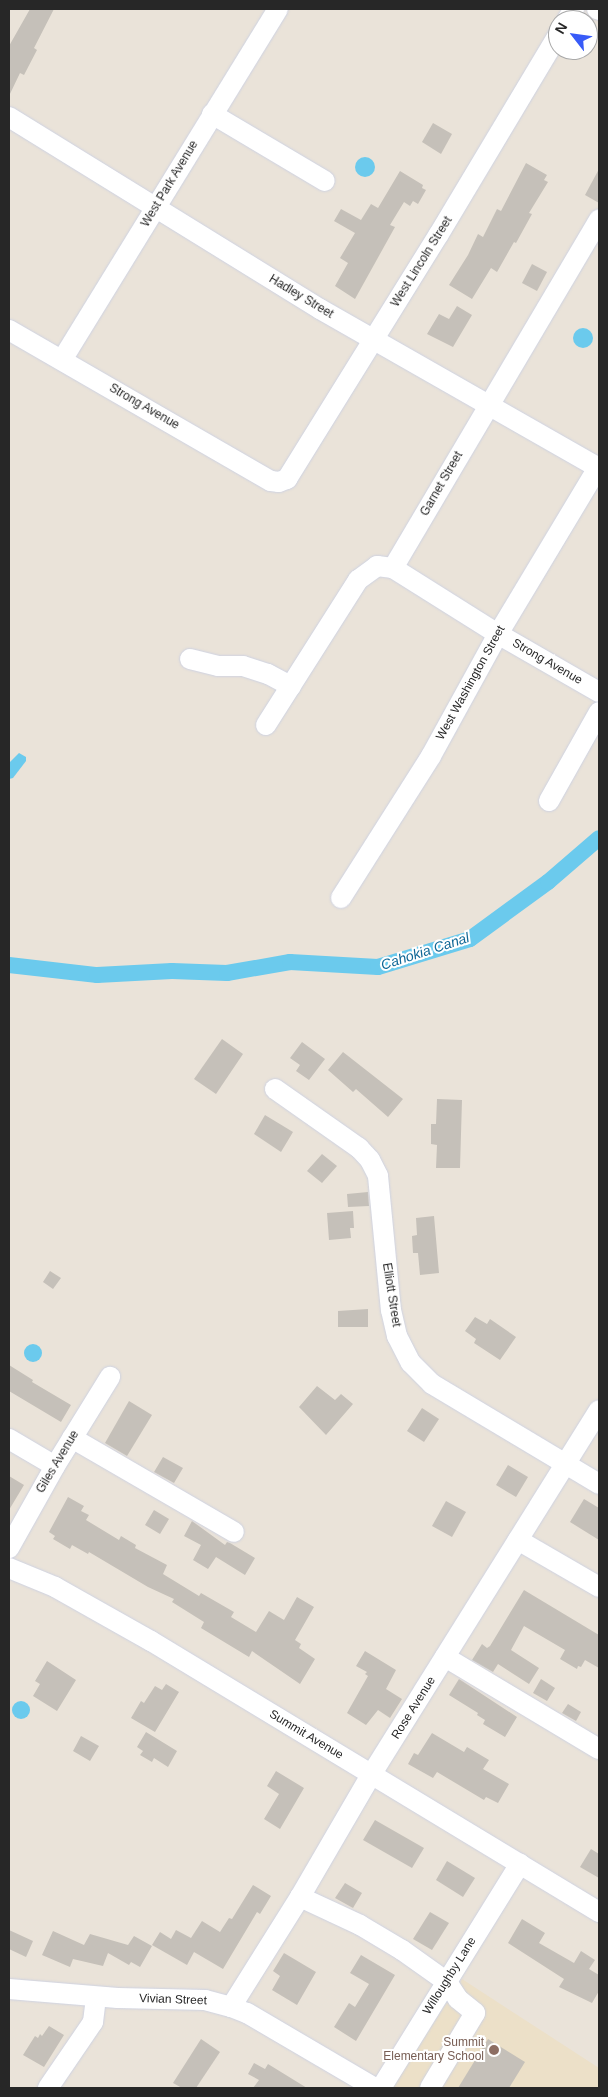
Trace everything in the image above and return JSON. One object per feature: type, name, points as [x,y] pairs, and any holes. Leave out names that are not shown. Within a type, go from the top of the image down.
[{"type":"street","name":"West Park Avenue","points":[[62,360],[278,9]]},
{"type":"street","name":"West Lincoln Street","points":[[279,482],[287,479],[548,52]]},
{"type":"street","points":[[212,114],[325,180]]},
{"type":"street","name":"Hadley Street","points":[[9,117],[373,340],[599,467]]},
{"type":"street","name":"Garnet Street","points":[[393,568],[488,404],[599,219]]},
{"type":"street","name":"Strong Avenue","points":[[9,330],[272,481],[279,482]]},
{"type":"street","name":"West Washington Street","points":[[341,898],[431,756],[498,634],[599,467]]},
{"type":"street","points":[[266,725],[358,580],[377,566],[393,568]]},
{"type":"street","name":"Strong Avenue","points":[[393,568],[498,634],[599,692]]},
{"type":"street","points":[[190,659],[218,666],[243,666],[268,674],[291,686]]},
{"type":"street","points":[[549,801],[599,712]]},
{"type":"street","name":"Elliott Street","points":[[275,1089],[359,1148],[370,1160],[378,1176],[391,1310],[397,1336],[411,1363],[432,1384],[599,1484]]},
{"type":"street","name":"Giles Avenue","points":[[9,1548],[55,1466],[110,1377]]},
{"type":"street","name":"Rose Avenue","points":[[231,2006],[300,1897],[372,1775],[565,1462],[599,1411]]},
{"type":"street","points":[[72,1438],[234,1532]]},
{"type":"street","points":[[9,1439],[55,1466]]},
{"type":"street","points":[[518,1540],[599,1587]]},
{"type":"street","name":"Summit Avenue","points":[[9,1568],[55,1587],[150,1641],[599,1912]]},
{"type":"street","points":[[445,1657],[599,1748]]},
{"type":"street","name":"Willoughby Lane","points":[[381,2088],[520,1864]]},
{"type":"street","points":[[300,1897],[360,1925],[402,1950],[447,1982],[458,1999],[475,2013],[430,2088]]},
{"type":"street","name":"Vivian Street","points":[[9,1990],[96,1997],[205,2000],[231,2006],[247,2013],[375,2088]]},
{"type":"street","points":[[48,2088],[93,2022],[96,1997]]},
{"type":"shaded area","name":"Summit Elementary School","points":[[462,1979],[599,2068],[599,2088],[392,2088]]},
{"type":"water","points":[[361,157],[369,157],[375,163],[375,171],[369,177],[361,177],[355,171],[355,163]]},
{"type":"water","points":[[579,328],[587,328],[593,334],[593,342],[587,348],[579,348],[573,342],[573,334]]},
{"type":"water","points":[[19,753],[26,757],[26,761],[13,778],[9,779],[9,763]]},
{"type":"water","points":[[33,1344],[39,1347],[42,1353],[39,1359],[33,1362],[27,1359],[24,1353],[27,1347]]},
{"type":"water","points":[[21,1701],[27,1704],[30,1710],[27,1716],[21,1719],[15,1716],[12,1710],[15,1704]]},
{"type":"building","points":[[30,9],[54,9],[34,48],[37,50],[24,75],[20,73],[9,96],[9,46]]},
{"type":"building","points":[[433,123],[452,134],[441,154],[422,142]]},
{"type":"building","points":[[526,163],[547,175],[544,180],[548,182],[529,213],[532,214],[516,243],[514,242],[497,272],[491,268],[472,299],[449,285],[468,255],[478,234],[483,237],[497,209],[501,211]]},
{"type":"building","points":[[599,169],[599,203],[585,195]]},
{"type":"building","points":[[400,171],[423,185],[422,188],[426,190],[418,204],[413,201],[410,206],[404,202],[390,225],[395,227],[355,299],[335,286],[348,263],[340,258],[355,233],[334,221],[341,209],[361,220],[371,204],[378,208]]},
{"type":"building","points":[[532,264],[547,272],[537,291],[522,283]]},
{"type":"building","points":[[457,306],[472,315],[453,347],[427,334],[439,314],[449,319]]},
{"type":"building","points":[[222,1039],[243,1054],[216,1094],[194,1079]]},
{"type":"building","points":[[302,1042],[325,1059],[309,1080],[296,1071],[300,1065],[290,1058]]},
{"type":"building","points":[[343,1052],[403,1099],[388,1117],[356,1089],[353,1092],[328,1070]]},
{"type":"building","points":[[437,1099],[462,1100],[460,1168],[436,1168],[437,1145],[431,1144],[431,1124],[436,1124]]},
{"type":"building","points":[[265,1115],[293,1132],[281,1152],[254,1134]]},
{"type":"building","points":[[322,1154],[337,1166],[322,1183],[307,1171]]},
{"type":"building","points":[[368,1192],[369,1206],[348,1207],[347,1194]]},
{"type":"building","points":[[353,1211],[354,1228],[350,1228],[351,1238],[329,1240],[327,1213]]},
{"type":"building","points":[[434,1216],[439,1273],[420,1275],[418,1253],[413,1253],[412,1236],[417,1235],[416,1218]]},
{"type":"building","points":[[50,1271],[61,1278],[53,1289],[43,1282]]},
{"type":"building","points":[[368,1309],[368,1327],[338,1327],[338,1311]]},
{"type":"building","points":[[475,1317],[487,1324],[490,1319],[516,1337],[500,1360],[474,1343],[476,1339],[465,1331]]},
{"type":"building","points":[[9,1365],[33,1380],[32,1382],[71,1405],[61,1422],[9,1391]]},
{"type":"building","points":[[317,1386],[335,1400],[341,1394],[353,1404],[326,1435],[299,1407]]},
{"type":"building","points":[[129,1401],[152,1415],[127,1456],[105,1443]]},
{"type":"building","points":[[422,1408],[439,1419],[424,1442],[407,1431]]},
{"type":"building","points":[[163,1457],[183,1468],[174,1483],[154,1472]]},
{"type":"building","points":[[508,1465],[528,1477],[516,1497],[496,1485]]},
{"type":"building","points":[[9,1476],[24,1485],[9,1510]]},
{"type":"building","points":[[68,1497],[84,1506],[81,1511],[89,1515],[86,1520],[119,1540],[121,1536],[136,1545],[135,1548],[167,1565],[163,1574],[199,1596],[201,1593],[234,1612],[231,1617],[256,1632],[269,1611],[284,1620],[297,1597],[314,1607],[295,1640],[301,1644],[299,1648],[315,1659],[300,1684],[252,1651],[249,1657],[201,1628],[204,1622],[172,1602],[174,1599],[148,1587],[89,1552],[88,1554],[72,1545],[70,1549],[53,1539],[55,1536],[49,1532]]},
{"type":"building","points":[[584,1499],[599,1508],[599,1540],[570,1522]]},
{"type":"building","points":[[446,1501],[466,1512],[452,1537],[432,1526]]},
{"type":"building","points":[[154,1510],[169,1519],[160,1534],[145,1525]]},
{"type":"building","points":[[192,1521],[225,1545],[227,1542],[230,1543],[255,1558],[245,1575],[216,1557],[208,1569],[193,1560],[201,1545],[184,1536]]},
{"type":"building","points":[[524,1590],[599,1635],[599,1668],[585,1660],[581,1667],[578,1666],[577,1669],[560,1659],[565,1650],[524,1626],[511,1650],[539,1668],[529,1684],[498,1664],[493,1672],[472,1660],[482,1644],[487,1648],[490,1646]]},
{"type":"building","points":[[365,1651],[396,1670],[386,1689],[402,1699],[390,1718],[378,1710],[366,1725],[347,1713],[368,1676],[365,1674],[367,1672],[356,1666]]},
{"type":"building","points":[[47,1661],[76,1680],[57,1711],[33,1696],[40,1684],[35,1681]]},
{"type":"building","points":[[459,1679],[517,1717],[505,1737],[483,1724],[485,1720],[477,1715],[478,1713],[449,1695]]},
{"type":"building","points":[[541,1679],[555,1688],[547,1701],[533,1693]]},
{"type":"building","points":[[166,1684],[179,1692],[155,1732],[131,1718],[141,1701],[144,1703],[155,1686],[162,1690]]},
{"type":"building","points":[[568,1704],[581,1712],[576,1721],[562,1713]]},
{"type":"building","points":[[146,1732],[177,1751],[168,1767],[154,1758],[152,1762],[140,1755],[143,1751],[137,1747]]},
{"type":"building","points":[[432,1733],[464,1752],[467,1747],[489,1760],[483,1769],[509,1784],[498,1803],[486,1797],[484,1800],[437,1772],[433,1778],[408,1764],[414,1753],[418,1755]]},
{"type":"building","points":[[81,1736],[99,1746],[90,1761],[73,1751]]},
{"type":"building","points":[[276,1771],[304,1788],[280,1829],[264,1819],[279,1794],[267,1786]]},
{"type":"building","points":[[375,1820],[424,1848],[412,1868],[363,1840]]},
{"type":"building","points":[[591,1849],[599,1854],[599,1878],[580,1867]]},
{"type":"building","points":[[447,1861],[475,1878],[463,1897],[436,1880]]},
{"type":"building","points":[[345,1883],[362,1893],[353,1908],[335,1898]]},
{"type":"building","points":[[253,1885],[271,1896],[260,1914],[257,1912],[223,1969],[194,1952],[187,1965],[152,1945],[160,1932],[171,1939],[176,1930],[191,1938],[202,1921],[220,1932],[229,1918],[232,1919]]},
{"type":"building","points":[[430,1912],[449,1923],[432,1950],[413,1939]]},
{"type":"building","points":[[522,1919],[545,1933],[539,1943],[574,1963],[581,1951],[595,1960],[589,1969],[599,1975],[599,1991],[592,2003],[559,1987],[564,1979],[508,1943]]},
{"type":"building","points":[[9,1930],[33,1941],[26,1957],[9,1949]]},
{"type":"building","points":[[53,1931],[84,1945],[90,1934],[128,1945],[134,1936],[152,1946],[140,1967],[131,1962],[129,1965],[108,1953],[103,1966],[73,1959],[70,1967],[42,1955]]},
{"type":"building","points":[[284,1953],[316,1972],[297,2005],[272,1990],[280,1976],[273,1971]]},
{"type":"building","points":[[361,1955],[395,1975],[356,2041],[334,2027],[349,2003],[355,2007],[369,1984],[350,1973]]},
{"type":"building","points":[[49,2026],[64,2035],[44,2067],[23,2055],[35,2036],[38,2038],[40,2034],[42,2036]]},
{"type":"building","points":[[201,2039],[220,2052],[196,2088],[182,2088],[173,2083]]},
{"type":"building","points":[[488,2039],[525,2062],[509,2088],[458,2088]]},
{"type":"building","points":[[254,2063],[265,2069],[268,2064],[307,2088],[253,2088],[259,2080],[248,2074]]},
{"type":"waterway","name":"Cahokia Canal","points":[[9,965],[97,975],[172,971],[227,973],[290,962],[378,967],[470,939],[548,882],[599,838]]},
{"type":"place","name":"Summit Elementary School","points":[[494,2050]]}]
